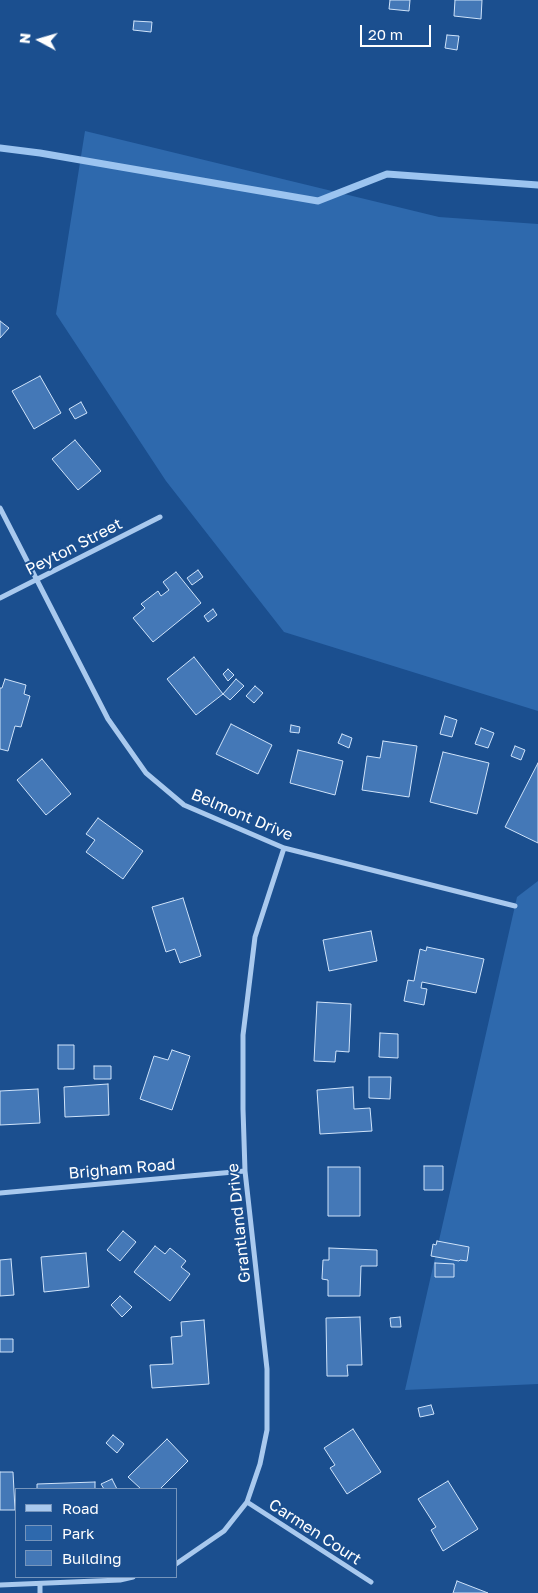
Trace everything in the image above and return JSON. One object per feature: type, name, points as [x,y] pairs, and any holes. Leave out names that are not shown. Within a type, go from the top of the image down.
[{"type":"street","name":"Belmont Drive","points":[[0,508],[108,719],[146,773],[184,805],[284,848],[515,906]]},
{"type":"street","name":"Peyton Street","points":[[0,598],[160,517]]},
{"type":"street","name":"Grantland Drive","points":[[178,1563],[224,1531],[246,1502],[260,1464],[267,1430],[267,1369],[245,1171],[243,1035],[255,937],[284,848]]},
{"type":"street","name":"Brigham Road","points":[[0,1192],[245,1171]]},
{"type":"street","name":"Carmen Court","points":[[246,1502],[371,1582]]},
{"type":"street","points":[[0,1585],[120,1580],[129,1578]]},
{"type":"street","points":[[40,1584],[40,1593]]},
{"type":"green space","points":[[85,131],[439,217],[538,224],[538,711],[284,632],[166,481],[56,314]]},
{"type":"green space","points":[[538,881],[538,1384],[405,1390],[517,897]]},
{"type":"building","points":[[390,0],[410,0],[409,11],[389,9]]},
{"type":"building","points":[[455,0],[482,0],[481,19],[454,16]]},
{"type":"building","points":[[134,21],[152,22],[151,32],[133,30]]},
{"type":"building","points":[[447,35],[459,36],[457,50],[445,48]]},
{"type":"building","points":[[0,321],[9,328],[0,338]]},
{"type":"building","points":[[40,376],[61,413],[34,429],[12,391]]},
{"type":"building","points":[[81,402],[87,413],[75,419],[69,409]]},
{"type":"building","points":[[75,440],[101,471],[78,490],[52,459]]},
{"type":"building","points":[[198,570],[203,577],[192,585],[187,578]]},
{"type":"building","points":[[176,572],[201,603],[153,642],[133,618],[145,608],[141,604],[158,591],[161,596],[169,590],[163,582]]},
{"type":"building","points":[[213,609],[217,615],[208,622],[204,616]]},
{"type":"building","points":[[194,657],[223,694],[196,715],[167,679]]},
{"type":"building","points":[[228,669],[234,675],[228,681],[223,674]]},
{"type":"building","points":[[5,679],[26,685],[24,694],[30,696],[21,727],[15,726],[8,751],[0,749],[0,688],[2,688]]},
{"type":"building","points":[[236,679],[244,686],[230,700],[223,694]]},
{"type":"building","points":[[255,686],[263,693],[254,703],[246,696]]},
{"type":"building","points":[[445,716],[457,720],[452,737],[440,734]]},
{"type":"building","points":[[231,724],[272,745],[258,774],[216,754]]},
{"type":"building","points":[[291,725],[300,727],[299,733],[290,732]]},
{"type":"building","points":[[481,728],[494,733],[488,748],[475,744]]},
{"type":"building","points":[[342,734],[352,738],[349,748],[338,743]]},
{"type":"building","points":[[383,741],[417,746],[409,797],[362,790],[367,756],[380,758]]},
{"type":"building","points":[[515,746],[525,750],[521,760],[511,756]]},
{"type":"building","points":[[298,750],[343,761],[335,795],[290,783]]},
{"type":"building","points":[[443,752],[489,763],[477,814],[430,802]]},
{"type":"building","points":[[42,759],[71,794],[46,815],[17,780]]},
{"type":"building","points":[[538,763],[538,843],[505,827]]},
{"type":"building","points":[[98,818],[143,851],[123,879],[86,852],[95,840],[86,834]]},
{"type":"building","points":[[183,898],[201,956],[180,963],[175,949],[166,952],[152,907]]},
{"type":"building","points":[[371,931],[377,961],[329,971],[323,940]]},
{"type":"building","points":[[427,947],[484,959],[476,993],[422,982],[421,988],[427,989],[424,1005],[404,1001],[408,980],[414,981],[420,949],[426,951]]},
{"type":"building","points":[[317,1002],[351,1004],[349,1052],[336,1051],[335,1062],[314,1061]]},
{"type":"building","points":[[380,1033],[398,1034],[398,1058],[379,1057]]},
{"type":"building","points":[[58,1045],[74,1045],[74,1069],[58,1069]]},
{"type":"building","points":[[172,1050],[190,1056],[172,1110],[140,1099],[154,1056],[168,1060]]},
{"type":"building","points":[[94,1066],[111,1066],[111,1079],[94,1079]]},
{"type":"building","points":[[369,1077],[391,1077],[390,1099],[369,1098]]},
{"type":"building","points":[[108,1084],[109,1115],[65,1117],[64,1087]]},
{"type":"building","points":[[353,1087],[354,1109],[370,1108],[372,1131],[320,1134],[317,1090]]},
{"type":"building","points":[[38,1089],[40,1123],[0,1125],[0,1091]]},
{"type":"building","points":[[424,1166],[443,1166],[443,1190],[424,1190]]},
{"type":"building","points":[[328,1167],[360,1167],[360,1216],[328,1216]]},
{"type":"building","points":[[123,1231],[136,1242],[120,1261],[107,1250]]},
{"type":"building","points":[[437,1241],[469,1247],[467,1261],[431,1256],[433,1244],[436,1245]]},
{"type":"building","points":[[155,1246],[165,1254],[170,1248],[186,1261],[181,1267],[190,1274],[170,1301],[134,1272]]},
{"type":"building","points":[[329,1248],[377,1250],[377,1266],[361,1266],[360,1296],[328,1296],[328,1280],[322,1279],[323,1260],[329,1260]]},
{"type":"building","points":[[86,1253],[89,1287],[44,1292],[41,1257]]},
{"type":"building","points":[[11,1259],[14,1295],[0,1296],[0,1260]]},
{"type":"building","points":[[435,1263],[454,1264],[454,1277],[435,1277]]},
{"type":"building","points":[[120,1296],[132,1307],[122,1317],[111,1305]]},
{"type":"building","points":[[360,1317],[362,1365],[347,1365],[348,1376],[327,1376],[326,1318]]},
{"type":"building","points":[[400,1317],[401,1327],[391,1327],[390,1318]]},
{"type":"building","points":[[204,1320],[209,1384],[152,1388],[150,1365],[173,1364],[171,1337],[182,1336],[181,1322]]},
{"type":"building","points":[[0,1339],[13,1339],[13,1352],[0,1352]]},
{"type":"building","points":[[431,1405],[434,1414],[420,1417],[418,1408]]},
{"type":"building","points":[[353,1429],[381,1472],[347,1494],[330,1468],[335,1465],[324,1448]]},
{"type":"building","points":[[113,1435],[124,1444],[117,1453],[106,1443]]},
{"type":"building","points":[[167,1439],[188,1461],[161,1488],[140,1488],[128,1477]]},
{"type":"building","points":[[0,1472],[13,1472],[15,1510],[0,1510]]},
{"type":"building","points":[[112,1479],[116,1488],[103,1488],[101,1484]]},
{"type":"building","points":[[448,1481],[478,1529],[443,1551],[431,1530],[436,1527],[418,1499]]},
{"type":"building","points":[[95,1482],[95,1488],[37,1488],[37,1484]]},
{"type":"building","points":[[457,1581],[488,1593],[453,1593]]},
{"type":"waterway","points":[[0,148],[40,153],[318,201],[387,174],[538,185]]}]
